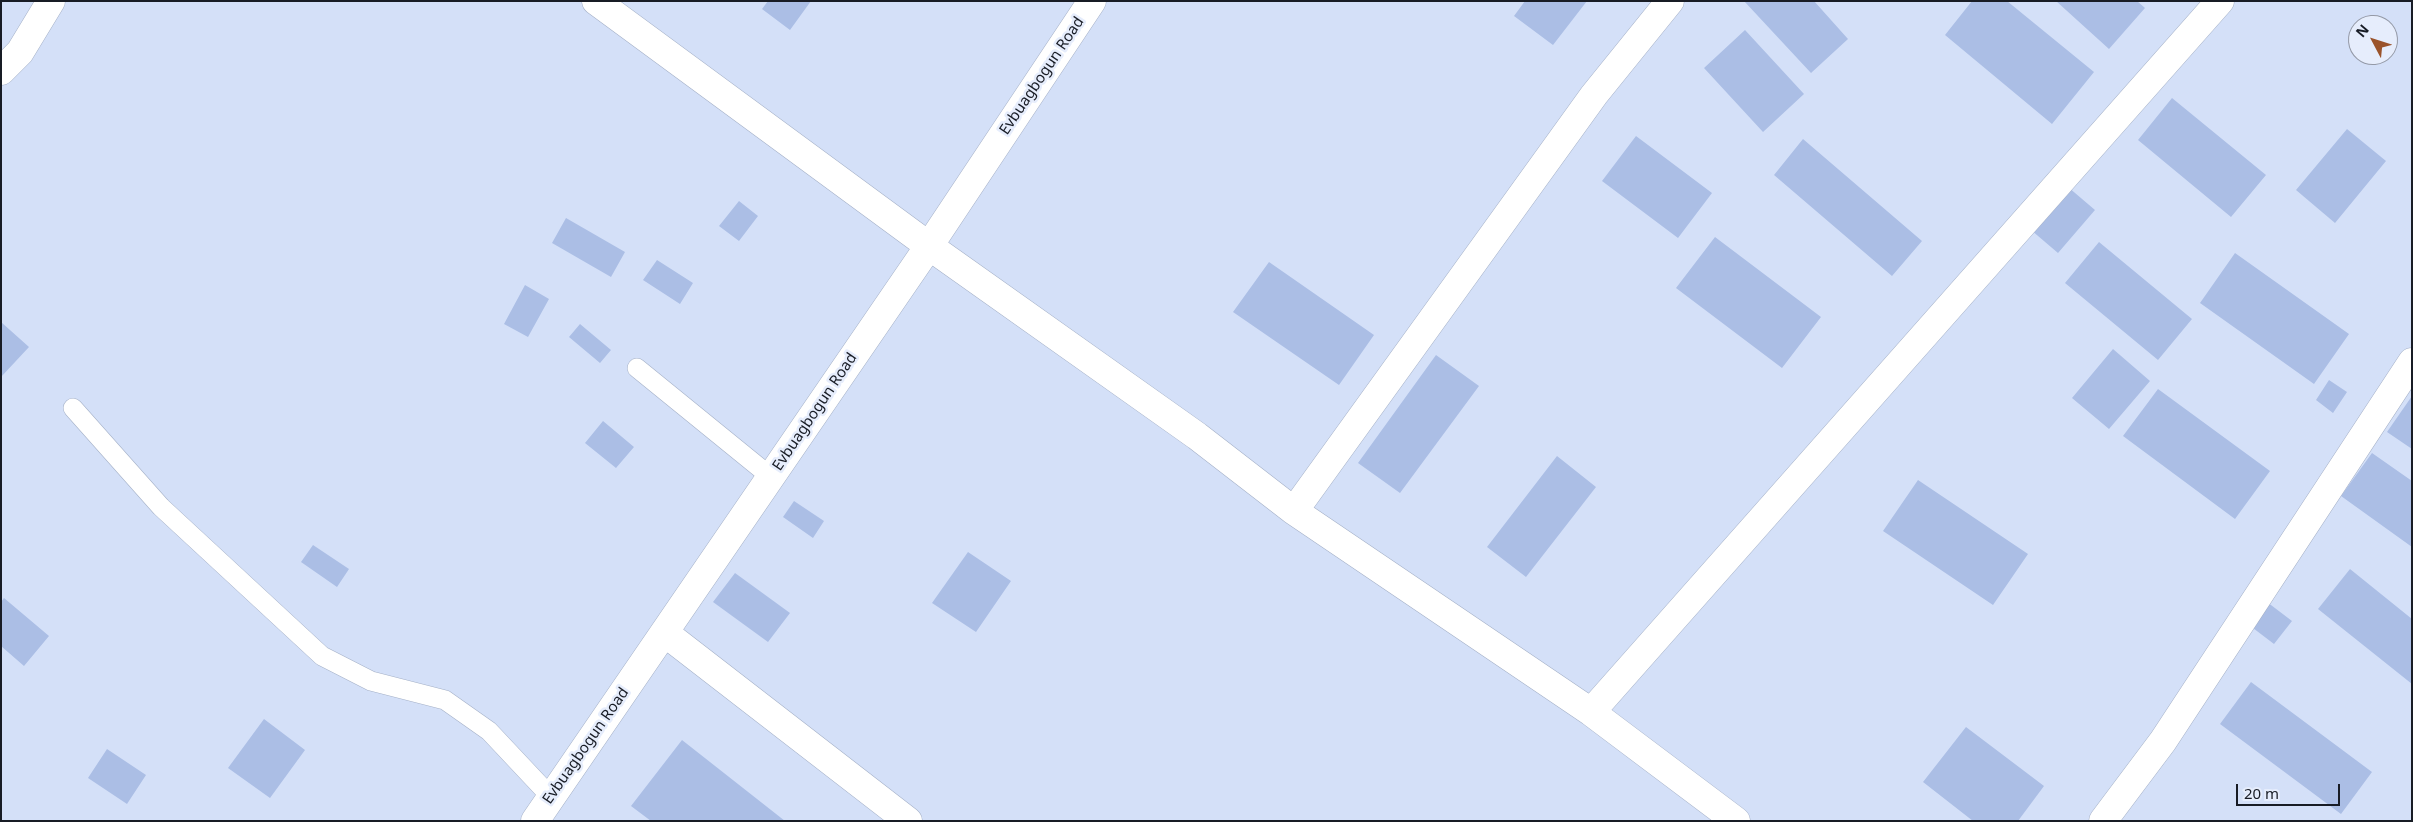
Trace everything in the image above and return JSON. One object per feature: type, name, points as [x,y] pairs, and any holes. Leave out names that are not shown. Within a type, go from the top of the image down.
[{"type":"street","points":[[1,71],[20,52],[51,1]]},
{"type":"street","points":[[596,1],[929,246],[1197,436],[1294,511],[1591,712],[1736,821]]},
{"type":"street","name":"Evbuagbogun Road","points":[[535,821],[929,246],[1092,1]]},
{"type":"street","points":[[1294,511],[1594,95],[1670,1]]},
{"type":"street","points":[[1591,712],[2220,1]]},
{"type":"street","points":[[2103,821],[2163,741],[2412,362]]},
{"type":"street","points":[[665,633],[908,821]]},
{"type":"lane","points":[[637,368],[772,477]]},
{"type":"lane","points":[[73,408],[161,506],[322,656],[371,681],[445,700],[489,731],[552,797]]},
{"type":"building","points":[[768,1],[811,1],[790,30],[762,9]]},
{"type":"building","points":[[1525,1],[1587,1],[1553,45],[1514,16]]},
{"type":"building","points":[[1744,1],[1814,1],[1848,39],[1811,73]]},
{"type":"building","points":[[1972,1],[2007,1],[2094,72],[2052,124],[1945,35]]},
{"type":"building","points":[[2056,1],[2137,1],[2145,8],[2109,49]]},
{"type":"building","points":[[1745,30],[1804,94],[1763,132],[1704,68]]},
{"type":"building","points":[[2172,98],[2266,175],[2231,217],[2138,140]]},
{"type":"building","points":[[2347,129],[2386,161],[2335,223],[2296,190]]},
{"type":"building","points":[[1636,136],[1712,193],[1678,238],[1602,181]]},
{"type":"building","points":[[1803,139],[1922,241],[1892,276],[1774,175]]},
{"type":"building","points":[[2068,187],[2095,210],[2058,253],[2031,230]]},
{"type":"building","points":[[739,201],[758,216],[739,241],[719,226]]},
{"type":"building","points":[[566,218],[625,252],[611,277],[552,243]]},
{"type":"building","points":[[1715,237],[1821,317],[1782,368],[1676,288]]},
{"type":"building","points":[[2099,242],[2192,319],[2158,360],[2065,283]]},
{"type":"building","points":[[2235,253],[2349,334],[2314,384],[2200,303]]},
{"type":"building","points":[[657,260],[693,283],[680,304],[643,280]]},
{"type":"building","points":[[1269,262],[1374,335],[1339,385],[1233,312]]},
{"type":"building","points":[[525,285],[549,299],[528,337],[504,324]]},
{"type":"building","points":[[1,322],[29,347],[1,377]]},
{"type":"building","points":[[580,324],[611,350],[600,363],[569,337]]},
{"type":"building","points":[[2113,349],[2150,381],[2109,429],[2072,398]]},
{"type":"building","points":[[1436,355],[1479,386],[1400,493],[1358,463]]},
{"type":"building","points":[[2329,380],[2347,392],[2333,413],[2316,400]]},
{"type":"building","points":[[2158,389],[2270,471],[2235,519],[2123,436]]},
{"type":"building","points":[[2412,396],[2412,449],[2387,432]]},
{"type":"building","points":[[603,421],[634,447],[616,468],[585,443]]},
{"type":"building","points":[[2372,453],[2412,481],[2412,547],[2341,496]]},
{"type":"building","points":[[1557,456],[1596,487],[1526,577],[1487,547]]},
{"type":"building","points":[[1918,480],[2028,554],[1993,605],[1883,531]]},
{"type":"building","points":[[794,501],[824,521],[813,538],[783,517]]},
{"type":"building","points":[[313,545],[349,569],[337,587],[301,562]]},
{"type":"building","points":[[968,552],[1011,581],[976,632],[932,603]]},
{"type":"building","points":[[2350,569],[2412,619],[2412,684],[2318,609]]},
{"type":"building","points":[[735,573],[790,613],[768,642],[713,602]]},
{"type":"building","points":[[4,598],[49,636],[24,666],[1,646],[1,602]]},
{"type":"building","points":[[2267,602],[2292,621],[2274,644],[2249,625]]},
{"type":"building","points":[[2251,682],[2372,772],[2341,814],[2220,724]]},
{"type":"building","points":[[264,719],[305,750],[270,798],[228,768]]},
{"type":"building","points":[[1966,727],[2044,786],[2018,821],[1973,821],[1923,782]]},
{"type":"building","points":[[682,740],[785,821],[651,821],[631,806]]},
{"type":"building","points":[[107,749],[146,775],[127,804],[88,778]]}]
